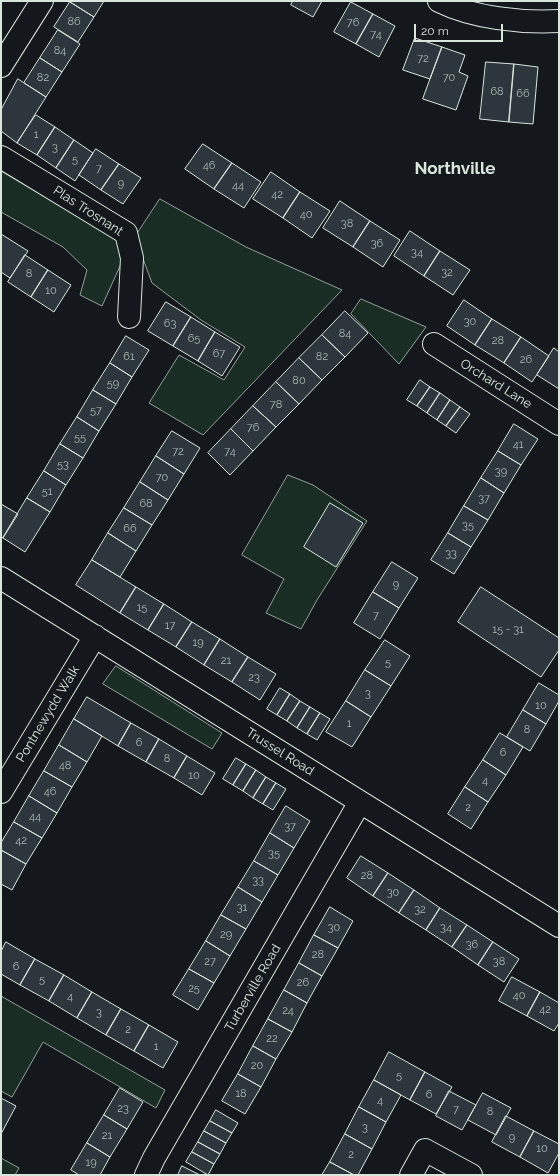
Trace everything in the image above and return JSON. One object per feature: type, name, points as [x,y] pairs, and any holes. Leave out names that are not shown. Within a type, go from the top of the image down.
[{"type":"street","points":[[1,66],[42,1]]},
{"type":"street","points":[[439,1],[476,14],[514,20],[559,21]]},
{"type":"street","name":"Plas Trosnant","points":[[1,156],[126,233],[132,258],[130,317]]},
{"type":"street","name":"Orchard Lane","points":[[434,344],[559,424]]},
{"type":"street","name":"Trussel Road","points":[[1,578],[559,926]]},
{"type":"street","name":"Pontnewydd Walk","points":[[1,792],[95,636]]},
{"type":"street","name":"Turberville Road","points":[[146,1175],[154,1158],[360,802]]},
{"type":"street","points":[[411,1175],[425,1150],[471,1175]]},
{"type":"green space","points":[[1,171],[117,239],[125,255],[102,306],[80,295],[87,270],[63,247],[1,212]]},
{"type":"green space","points":[[160,199],[246,247],[342,290],[203,435],[149,403],[179,355],[224,380],[245,347],[201,320],[152,283],[135,237]]},
{"type":"green space","points":[[361,299],[426,327],[399,364],[351,314]]},
{"type":"green space","points":[[288,475],[313,485],[367,521],[317,600],[301,629],[266,613],[284,579],[242,555]]},
{"type":"green space","points":[[116,666],[222,733],[212,749],[103,684]]},
{"type":"green space","points":[[1,996],[165,1090],[156,1108],[43,1042],[12,1097],[1,1091]]},
{"type":"green space","points":[[1,1158],[19,1168],[15,1175],[1,1175]]},
{"type":"building","points":[[104,1],[94,17],[70,2]]},
{"type":"building","points":[[293,1],[322,1],[313,17],[291,5]]},
{"type":"building","points":[[70,2],[94,17],[78,42],[54,27]]},
{"type":"building","points":[[351,2],[373,14],[356,44],[334,32]]},
{"type":"building","points":[[373,14],[395,26],[379,57],[356,44]]},
{"type":"building","points":[[58,30],[80,44],[62,72],[40,58]]},
{"type":"building","points":[[415,38],[442,47],[430,79],[403,70]]},
{"type":"building","points":[[442,47],[465,55],[459,72],[468,76],[456,110],[423,99]]},
{"type":"building","points":[[40,58],[62,72],[46,97],[24,83]]},
{"type":"building","points":[[486,62],[514,64],[509,122],[480,119]]},
{"type":"building","points":[[514,64],[538,67],[533,124],[509,122]]},
{"type":"building","points":[[18,79],[46,97],[17,143],[1,131],[1,110]]},
{"type":"building","points":[[36,115],[55,127],[37,155],[17,143]]},
{"type":"building","points":[[55,127],[74,140],[56,168],[37,155]]},
{"type":"building","points":[[74,140],[93,153],[75,181],[56,168]]},
{"type":"building","points":[[203,144],[232,163],[214,189],[185,169]]},
{"type":"building","points":[[96,149],[119,164],[101,190],[79,175]]},
{"type":"building","points":[[232,163],[261,182],[244,208],[214,189]]},
{"type":"building","points":[[119,164],[141,178],[123,204],[101,190]]},
{"type":"building","points":[[271,172],[300,192],[283,218],[253,199]]},
{"type":"building","points":[[300,192],[330,211],[312,238],[283,218]]},
{"type":"building","points":[[340,201],[370,221],[353,247],[323,228]]},
{"type":"building","points":[[370,221],[400,240],[383,267],[353,247]]},
{"type":"building","points":[[410,231],[440,251],[424,276],[394,256]]},
{"type":"building","points":[[1,234],[28,251],[10,278],[1,272]]},
{"type":"building","points":[[440,251],[470,270],[453,295],[424,276]]},
{"type":"building","points":[[25,255],[48,270],[31,297],[8,282]]},
{"type":"building","points":[[48,270],[71,285],[54,312],[31,297]]},
{"type":"building","points":[[464,300],[492,319],[475,345],[447,326]]},
{"type":"building","points":[[166,302],[191,317],[173,346],[148,331]]},
{"type":"building","points":[[345,311],[368,333],[345,357],[322,335]]},
{"type":"building","points":[[191,317],[215,332],[198,361],[173,346]]},
{"type":"building","points":[[492,319],[521,337],[504,363],[475,345]]},
{"type":"building","points":[[215,332],[240,347],[222,376],[198,361]]},
{"type":"building","points":[[322,335],[345,357],[322,380],[299,358]]},
{"type":"building","points":[[126,336],[149,350],[132,377],[110,363]]},
{"type":"building","points":[[521,337],[549,356],[532,382],[504,363]]},
{"type":"building","points":[[554,348],[559,352],[559,389],[537,375]]},
{"type":"building","points":[[299,358],[322,380],[299,404],[276,382]]},
{"type":"building","points":[[110,363],[132,377],[116,404],[93,390]]},
{"type":"building","points":[[420,380],[430,387],[417,406],[407,400]]},
{"type":"building","points":[[276,382],[299,404],[276,427],[253,406]]},
{"type":"building","points":[[430,387],[440,393],[427,413],[417,406]]},
{"type":"building","points":[[93,390],[116,404],[99,431],[77,417]]},
{"type":"building","points":[[440,393],[450,400],[437,420],[427,413]]},
{"type":"building","points":[[450,400],[460,407],[446,426],[437,420]]},
{"type":"building","points":[[253,406],[276,427],[253,451],[231,429]]},
{"type":"building","points":[[460,407],[470,414],[456,433],[446,426]]},
{"type":"building","points":[[77,417],[99,431],[83,458],[60,444]]},
{"type":"building","points":[[514,424],[538,439],[521,465],[498,451]]},
{"type":"building","points":[[231,429],[253,451],[230,475],[208,453]]},
{"type":"building","points":[[172,431],[200,448],[184,474],[156,456]]},
{"type":"building","points":[[60,444],[83,458],[66,485],[44,471]]},
{"type":"building","points":[[498,451],[521,465],[504,493],[481,478]]},
{"type":"building","points":[[156,456],[184,474],[168,500],[140,482]]},
{"type":"building","points":[[44,471],[66,485],[50,512],[27,498]]},
{"type":"building","points":[[481,478],[504,493],[488,520],[464,506]]},
{"type":"building","points":[[140,482],[168,500],[152,525],[124,508]]},
{"type":"building","points":[[27,498],[50,512],[25,552],[3,538]]},
{"type":"building","points":[[330,503],[363,523],[336,567],[304,547]]},
{"type":"building","points":[[1,504],[18,514],[3,538],[1,537]]},
{"type":"building","points":[[464,506],[488,520],[471,547],[448,533]]},
{"type":"building","points":[[124,508],[152,525],[136,551],[108,533]]},
{"type":"building","points":[[108,533],[136,551],[120,577],[92,560]]},
{"type":"building","points":[[448,533],[471,547],[454,574],[431,560]]},
{"type":"building","points":[[92,560],[136,587],[120,613],[76,585]]},
{"type":"building","points":[[392,562],[418,578],[399,608],[373,592]]},
{"type":"building","points":[[136,587],[164,604],[148,630],[120,613]]},
{"type":"building","points":[[481,587],[559,638],[559,650],[541,677],[458,622]]},
{"type":"building","points":[[373,592],[399,608],[380,639],[354,623]]},
{"type":"building","points":[[164,604],[192,622],[176,647],[148,630]]},
{"type":"building","points":[[192,622],[220,639],[204,665],[176,647]]},
{"type":"building","points":[[220,639],[248,657],[232,682],[204,665]]},
{"type":"building","points":[[385,640],[410,656],[391,686],[365,670]]},
{"type":"building","points":[[248,657],[276,674],[260,700],[232,682]]},
{"type":"building","points":[[365,670],[391,686],[371,717],[346,701]]},
{"type":"building","points":[[539,683],[559,695],[559,701],[546,724],[523,710]]},
{"type":"building","points":[[280,688],[290,694],[277,715],[267,709]]},
{"type":"building","points":[[290,694],[300,701],[287,721],[277,715]]},
{"type":"building","points":[[87,697],[131,723],[118,746],[74,719]]},
{"type":"building","points":[[300,701],[310,707],[297,728],[287,721]]},
{"type":"building","points":[[346,701],[371,717],[352,747],[326,732]]},
{"type":"building","points":[[310,707],[320,713],[307,734],[297,728]]},
{"type":"building","points":[[523,710],[546,724],[530,751],[507,737]]},
{"type":"building","points":[[320,713],[330,719],[317,740],[307,734]]},
{"type":"building","points":[[74,719],[102,736],[87,762],[59,745]]},
{"type":"building","points":[[131,723],[159,739],[146,762],[118,746]]},
{"type":"building","points":[[500,733],[523,747],[506,775],[483,760]]},
{"type":"building","points":[[159,739],[187,756],[174,778],[146,762]]},
{"type":"building","points":[[59,745],[87,762],[72,787],[44,771]]},
{"type":"building","points":[[187,756],[215,773],[202,795],[174,778]]},
{"type":"building","points":[[236,758],[246,764],[233,785],[223,779]]},
{"type":"building","points":[[483,760],[506,775],[488,802],[465,787]]},
{"type":"building","points":[[246,764],[256,770],[243,791],[233,785]]},
{"type":"building","points":[[256,770],[266,777],[253,798],[243,791]]},
{"type":"building","points":[[44,771],[72,787],[57,813],[29,796]]},
{"type":"building","points":[[266,777],[276,783],[263,804],[253,798]]},
{"type":"building","points":[[276,783],[286,789],[273,810],[263,804]]},
{"type":"building","points":[[465,787],[488,802],[471,829],[448,814]]},
{"type":"building","points":[[29,796],[57,813],[42,838],[14,822]]},
{"type":"building","points":[[286,806],[310,821],[294,848],[270,833]]},
{"type":"building","points":[[14,822],[42,838],[26,864],[1,850],[1,843]]},
{"type":"building","points":[[270,833],[294,848],[278,875],[254,861]]},
{"type":"building","points":[[1,850],[26,864],[12,890],[1,884]]},
{"type":"building","points":[[361,856],[388,873],[373,896],[347,878]]},
{"type":"building","points":[[254,861],[278,875],[262,902],[238,887]]},
{"type":"building","points":[[388,873],[414,890],[399,913],[373,896]]},
{"type":"building","points":[[238,887],[262,902],[246,929],[221,915]]},
{"type":"building","points":[[414,890],[440,908],[426,930],[399,913]]},
{"type":"building","points":[[330,907],[353,921],[338,948],[314,935]]},
{"type":"building","points":[[440,908],[467,925],[452,947],[426,930]]},
{"type":"building","points":[[221,915],[246,929],[230,956],[206,941]]},
{"type":"building","points":[[467,925],[493,942],[478,965],[452,947]]},
{"type":"building","points":[[314,935],[338,948],[322,976],[299,963]]},
{"type":"building","points":[[206,941],[230,956],[214,983],[189,969]]},
{"type":"building","points":[[6,942],[35,959],[20,985],[1,974],[1,952]]},
{"type":"building","points":[[493,942],[519,959],[504,982],[478,965]]},
{"type":"building","points":[[35,959],[64,975],[49,1001],[20,985]]},
{"type":"building","points":[[299,963],[322,976],[307,1003],[284,990]]},
{"type":"building","points":[[189,969],[214,983],[198,1010],[173,995]]},
{"type":"building","points":[[64,975],[92,992],[77,1018],[49,1001]]},
{"type":"building","points":[[512,977],[540,992],[527,1016],[499,1001]]},
{"type":"building","points":[[284,990],[307,1003],[292,1032],[268,1019]]},
{"type":"building","points":[[92,992],[121,1009],[106,1035],[77,1018]]},
{"type":"building","points":[[540,992],[559,1003],[559,1023],[554,1031],[527,1016]]},
{"type":"building","points":[[121,1009],[149,1025],[134,1051],[106,1035]]},
{"type":"building","points":[[268,1019],[292,1032],[276,1059],[253,1046]]},
{"type":"building","points":[[149,1025],[178,1042],[163,1068],[134,1051]]},
{"type":"building","points":[[253,1046],[276,1059],[261,1087],[238,1074]]},
{"type":"building","points":[[389,1052],[425,1072],[410,1100],[374,1080]]},
{"type":"building","points":[[425,1072],[452,1087],[436,1114],[410,1100]]},
{"type":"building","points":[[238,1074],[261,1087],[245,1114],[222,1101]]},
{"type":"building","points":[[374,1080],[401,1095],[386,1122],[359,1107]]},
{"type":"building","points":[[120,1088],[143,1102],[127,1129],[104,1115]]},
{"type":"building","points":[[449,1091],[476,1105],[462,1130],[436,1116]]},
{"type":"building","points":[[483,1093],[511,1108],[496,1135],[468,1120]]},
{"type":"building","points":[[1,1098],[16,1106],[1,1134]]},
{"type":"building","points":[[359,1107],[386,1122],[372,1149],[345,1134]]},
{"type":"building","points":[[216,1110],[238,1123],[232,1133],[210,1121]]},
{"type":"building","points":[[104,1115],[127,1129],[110,1157],[87,1143]]},
{"type":"building","points":[[506,1116],[534,1131],[520,1157],[492,1142]]},
{"type":"building","points":[[210,1121],[232,1133],[226,1143],[204,1131]]},
{"type":"building","points":[[204,1131],[226,1143],[220,1154],[198,1142]]},
{"type":"building","points":[[534,1131],[559,1144],[559,1153],[548,1173],[520,1157]]},
{"type":"building","points":[[345,1134],[372,1149],[358,1175],[354,1175],[330,1162]]},
{"type":"building","points":[[198,1142],[220,1154],[214,1164],[192,1152]]},
{"type":"building","points":[[87,1143],[110,1157],[100,1175],[79,1175],[71,1170]]},
{"type":"building","points":[[192,1152],[214,1164],[208,1175],[186,1162]]},
{"type":"building","points":[[330,1162],[354,1175],[322,1175]]},
{"type":"building","points":[[182,1166],[200,1175],[178,1175]]},
{"type":"district","name":"Northville","points":[[455,169]]}]
